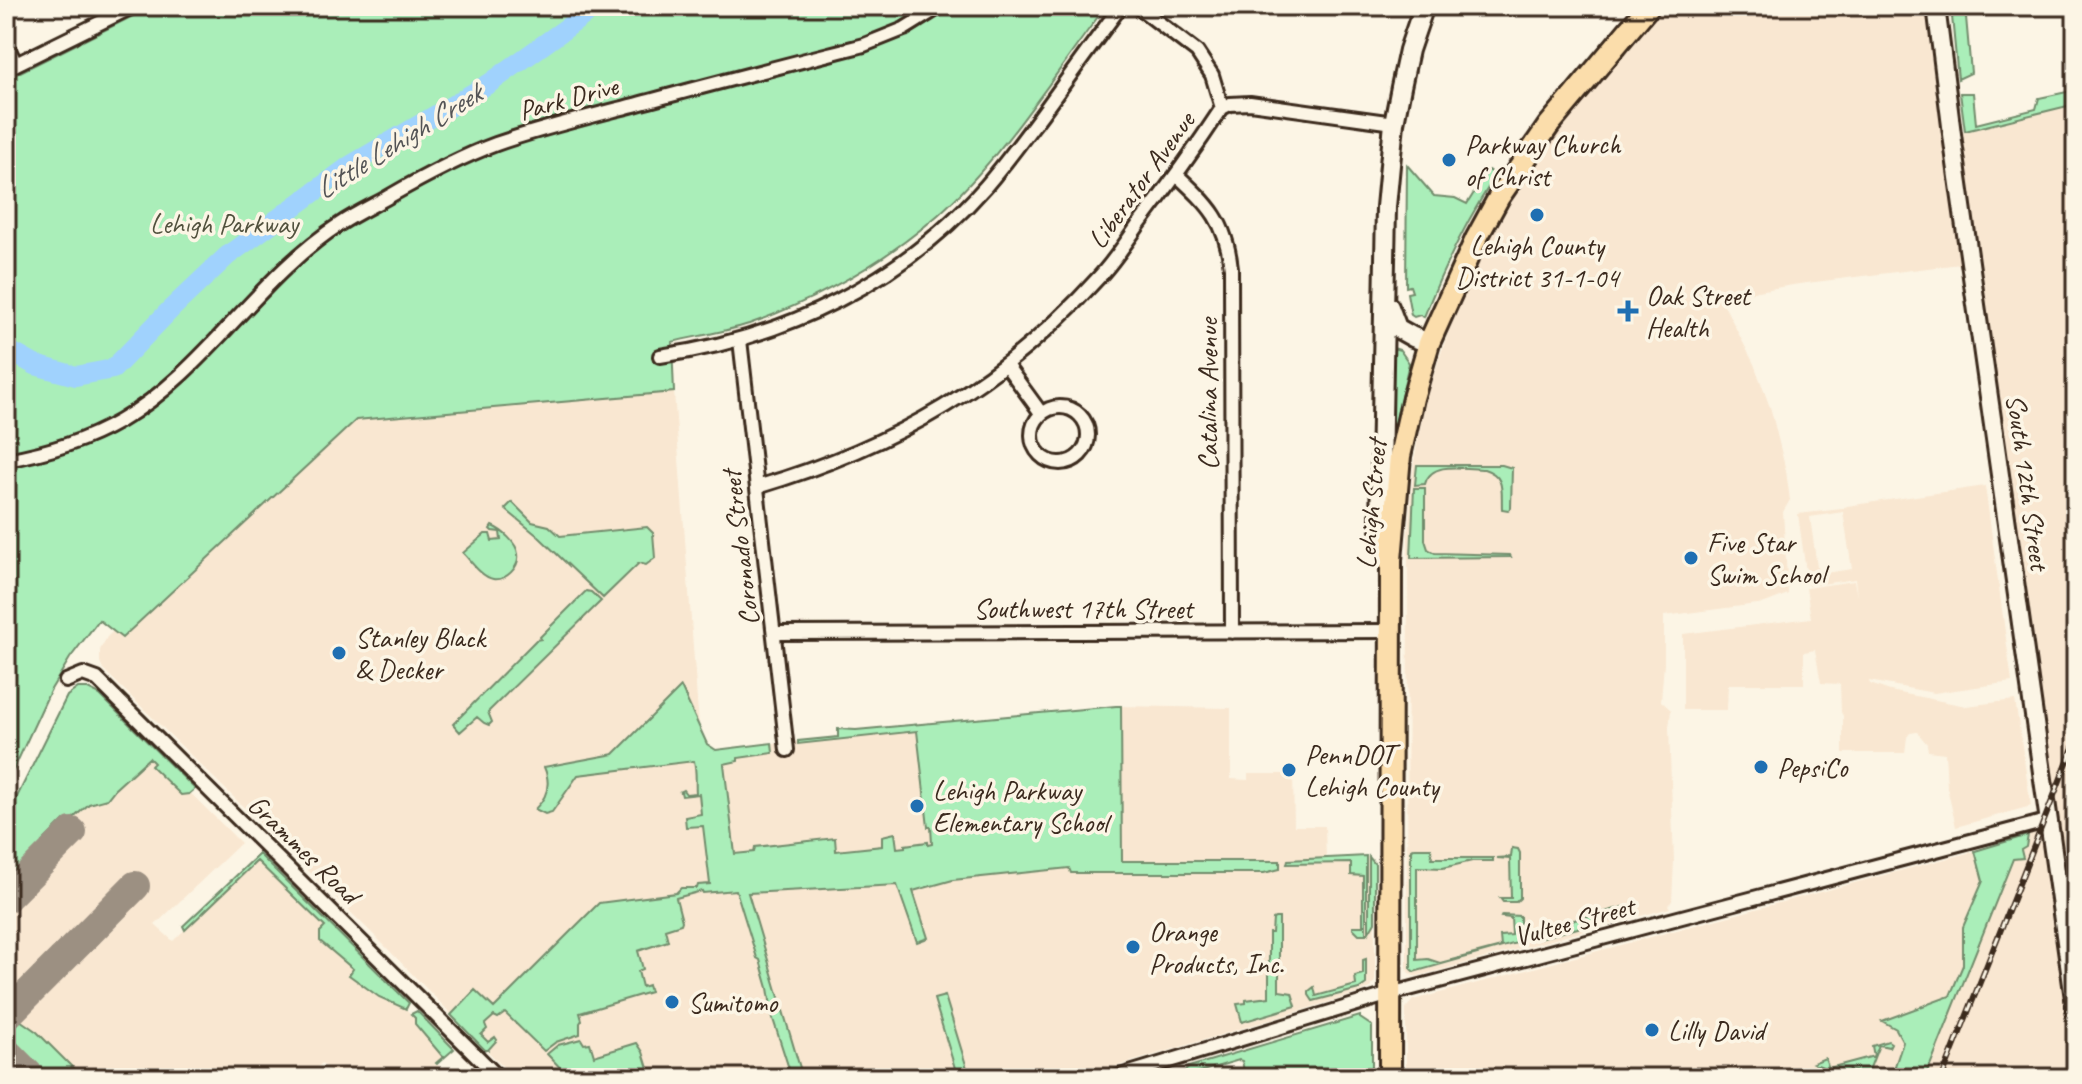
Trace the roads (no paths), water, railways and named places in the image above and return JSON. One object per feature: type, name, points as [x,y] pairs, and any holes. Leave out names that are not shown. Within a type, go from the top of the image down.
[{"type":"main road","points":[[1391,560],[1380,524],[1386,207],[1394,123],[1409,50],[1424,6]]},
{"type":"main road","name":"Lehigh Street","points":[[1390,1078],[1391,560],[1400,456],[1413,398],[1429,343],[1476,239],[1506,187],[1549,125],[1649,6]]},
{"type":"main road","points":[[1385,272],[1390,313],[1397,328],[1429,343]]},
{"type":"street","points":[[6,44],[11,66],[134,6]]},
{"type":"street","name":"Park Drive","points":[[6,460],[66,446],[121,420],[174,380],[262,289],[313,244],[340,224],[456,161],[531,132],[864,45],[904,29],[941,6]]},
{"type":"street","points":[[660,356],[740,340],[791,323],[856,292],[896,267],[939,233],[978,195],[1006,162],[1121,6]]},
{"type":"street","points":[[1137,6],[1197,52],[1212,75],[1222,108]]},
{"type":"street","name":"South 12th Street","points":[[1936,6],[2076,1013]]},
{"type":"street","name":"Liberator Avenue","points":[[757,487],[845,457],[887,438],[949,404],[1006,365],[1062,316],[1103,273],[1177,175],[1222,108],[1230,104],[1259,104],[1394,123]]},
{"type":"street","name":"Catalina Avenue","points":[[1177,175],[1207,203],[1217,218],[1229,250],[1232,632]]},
{"type":"street","name":"Coronado Street","points":[[740,340],[787,750]]},
{"type":"street","points":[[1006,365],[1041,413]]},
{"type":"street","points":[[1059,407],[1068,408],[1084,419],[1088,438],[1080,455],[1063,463],[1039,454],[1032,437],[1041,413],[1059,407]]},
{"type":"street","name":"Southwest 17th Street","points":[[774,633],[1391,631]]},
{"type":"street","name":"Grammes Road","points":[[66,681],[83,674],[97,679],[499,1078]]},
{"type":"street","name":"Vultee Street","points":[[1113,1078],[1390,994],[2050,820]]},
{"type":"waterway","name":"Little Lehigh Creek","points":[[6,349],[35,365],[76,376],[113,369],[227,256],[351,165],[490,83],[597,6]]},
{"type":"railway","points":[[1942,1078],[2076,740]]},
{"type":"place","name":"Parkway Church of Christ","points":[[1449,160]]},
{"type":"place","name":"Lehigh County District 31-1-04","points":[[1537,215]]},
{"type":"place","name":"Oak Street Health","points":[[1628,311]]},
{"type":"place","name":"Five Star Swim School","points":[[1691,558]]},
{"type":"place","name":"Stanley Black & Decker","points":[[339,653]]},
{"type":"place","name":"PepsiCo","points":[[1761,767]]},
{"type":"place","name":"PennDOT Lehigh County","points":[[1289,770]]},
{"type":"place","name":"Lehigh Parkway Elementary School","points":[[917,806]]},
{"type":"place","name":"Orange Products, Inc.","points":[[1133,947]]},
{"type":"place","name":"Sumitomo","points":[[672,1002]]},
{"type":"place","name":"Lilly David","points":[[1652,1030]]},
{"type":"park label","name":"Lehigh Parkway","points":[[224,223]]}]
